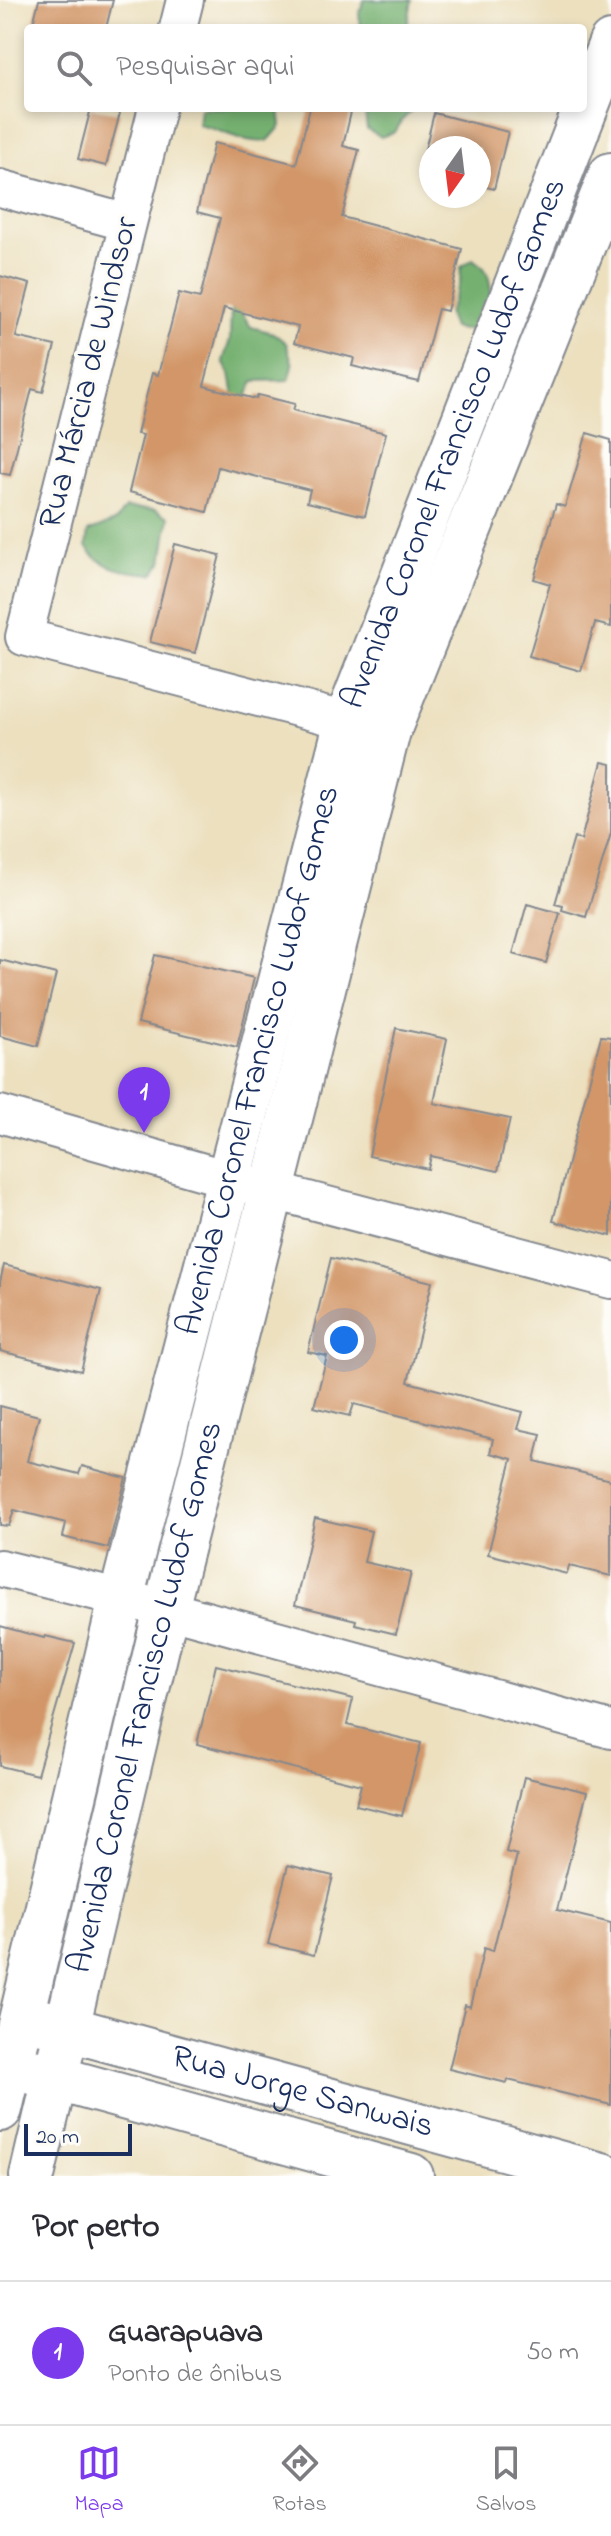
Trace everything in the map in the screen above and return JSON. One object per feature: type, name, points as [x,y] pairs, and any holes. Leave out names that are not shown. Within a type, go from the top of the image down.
[{"type":"street","points":[[179,24],[185,0]]},
{"type":"street","name":"Avenida Coronel Francisco Ludof Gomes","points":[[587,110],[611,43]]},
{"type":"street","name":"Rua Márcia de Windsor","points":[[156,112],[24,637],[367,726]]},
{"type":"street","name":"Avenida Coronel Francisco Ludof Gomes","points":[[0,2109],[11,2013],[228,1179],[367,726],[586,112]]},
{"type":"street","name":"Avenida Coronel Francisco Ludof Gomes","points":[[32,2176],[166,1609],[272,1190],[367,726],[611,175]]},
{"type":"street","points":[[0,188],[128,223]]},
{"type":"street","points":[[0,1114],[228,1179],[611,1280]]},
{"type":"street","points":[[0,1568],[166,1609],[611,1730]]},
{"type":"street","name":"Rua Jorge Sanwais","points":[[11,2013],[605,2176]]},
{"type":"street","name":"Rua Jorge Sanwais","points":[[5,2064],[411,2176]]},
{"type":"green space","points":[[364,0],[412,0],[408,24],[360,24],[359,14]]},
{"type":"green space","points":[[200,112],[279,112],[281,126],[268,141],[259,141],[241,139],[198,125]]},
{"type":"green space","points":[[411,112],[395,132],[381,137],[367,129],[365,113]]},
{"type":"green space","points":[[473,259],[483,267],[490,282],[488,310],[479,325],[472,329],[453,328],[448,314],[460,282],[461,267]]},
{"type":"green space","points":[[237,306],[251,327],[273,333],[286,343],[293,365],[289,380],[253,381],[248,395],[239,403],[223,361],[230,340],[231,311]]},
{"type":"green space","points":[[125,508],[155,510],[169,517],[162,562],[153,574],[125,571],[107,565],[86,547],[88,532],[116,521]]},
{"type":"building","points":[[39,0],[113,0],[107,24],[33,24]]},
{"type":"building","points":[[90,112],[120,113],[106,166],[78,159]]},
{"type":"building","points":[[309,112],[351,112],[343,146],[359,150],[342,217],[462,249],[447,311],[438,309],[419,382],[352,366],[354,358],[294,343],[298,327],[224,308],[204,386],[256,399],[258,395],[295,404],[293,410],[386,433],[365,516],[307,502],[310,490],[218,467],[207,512],[129,492],[143,435],[137,434],[152,373],[158,375],[179,293],[200,298],[220,218],[197,212],[214,143],[296,164]]},
{"type":"building","points":[[434,113],[508,132],[494,189],[491,188],[491,136],[428,136]]},
{"type":"building","points":[[0,276],[30,284],[16,337],[55,346],[43,392],[32,389],[10,475],[0,473]]},
{"type":"building","points":[[587,433],[611,440],[611,627],[595,623],[581,671],[529,656],[550,584],[534,579],[556,504],[565,507]]},
{"type":"building","points":[[175,544],[220,555],[195,653],[150,642]]},
{"type":"building","points":[[602,762],[611,764],[611,833],[586,917],[562,910],[563,906],[555,904],[574,838],[581,840]]},
{"type":"building","points":[[527,904],[560,913],[546,963],[513,954]]},
{"type":"building","points":[[155,955],[254,978],[237,1047],[138,1023]]},
{"type":"building","points":[[0,960],[56,974],[38,1046],[0,1036]]},
{"type":"building","points":[[396,1028],[447,1039],[434,1103],[510,1119],[498,1171],[431,1156],[428,1169],[369,1156]]},
{"type":"building","points":[[601,1036],[611,1037],[611,1236],[553,1221]]},
{"type":"building","points":[[331,1258],[432,1282],[408,1382],[523,1412],[518,1429],[541,1434],[535,1461],[611,1480],[611,1576],[569,1566],[567,1574],[488,1554],[512,1459],[490,1453],[493,1439],[354,1404],[350,1416],[314,1407],[327,1356],[308,1352]]},
{"type":"building","points":[[4,1265],[101,1290],[81,1371],[0,1351],[0,1282]]},
{"type":"building","points":[[0,1406],[39,1416],[27,1461],[79,1474],[82,1466],[126,1478],[108,1548],[63,1537],[66,1523],[14,1510],[9,1526],[0,1525]]},
{"type":"building","points":[[315,1518],[371,1531],[364,1562],[411,1573],[396,1634],[355,1624],[356,1620],[295,1605]]},
{"type":"building","points":[[0,1626],[75,1643],[37,1775],[0,1766]]},
{"type":"building","points":[[216,1665],[353,1699],[347,1725],[421,1743],[402,1816],[356,1805],[361,1785],[197,1744]]},
{"type":"building","points":[[524,1777],[587,1792],[557,1910],[611,1923],[611,2105],[449,2069],[465,2005],[470,2007],[484,1948],[493,1951],[517,1855],[506,1852]]},
{"type":"building","points":[[288,1865],[333,1876],[314,1955],[268,1944]]},
{"type":"place","name":"Guarapuava","points":[[144,1133]]}]
